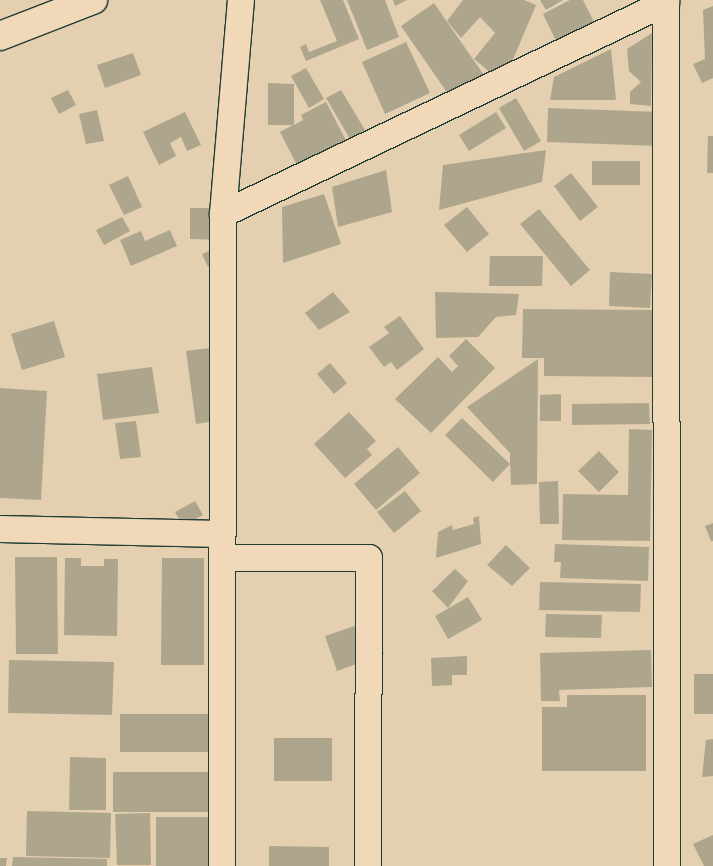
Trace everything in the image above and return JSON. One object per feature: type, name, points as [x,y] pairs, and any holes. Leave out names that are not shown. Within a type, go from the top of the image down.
[{"type":"main road","points":[[0,36],[93,0]]},
{"type":"street","points":[[222,866],[223,214],[241,0]]},
{"type":"street","points":[[223,214],[666,1],[667,866]]},
{"type":"street","points":[[0,529],[369,558],[368,866]]},
{"type":"building","points":[[320,0],[343,0],[359,39],[306,61],[300,47],[306,44],[309,52],[337,41]]},
{"type":"building","points":[[347,0],[385,0],[399,37],[367,50]]},
{"type":"building","points":[[393,0],[407,0],[395,6]]},
{"type":"building","points":[[463,0],[524,0],[536,5],[503,83],[474,59],[495,33],[480,17],[461,38],[447,21]]},
{"type":"building","points":[[540,0],[563,0],[546,10]]},
{"type":"building","points":[[570,0],[583,0],[598,30],[560,49],[543,14]]},
{"type":"building","points":[[434,3],[486,78],[453,101],[401,26]]},
{"type":"building","points":[[713,6],[713,78],[702,83],[693,64],[705,59],[703,10]]},
{"type":"building","points":[[652,33],[651,106],[630,104],[630,92],[641,82],[629,71],[627,49]]},
{"type":"building","points":[[406,42],[430,93],[385,114],[362,62]]},
{"type":"building","points":[[611,49],[616,100],[550,100],[554,77]]},
{"type":"building","points":[[133,53],[141,75],[105,88],[97,65]]},
{"type":"building","points":[[306,68],[324,99],[309,108],[291,76]]},
{"type":"building","points":[[268,83],[294,84],[294,125],[303,120],[301,115],[326,102],[353,154],[300,171],[280,132],[293,125],[268,125]]},
{"type":"building","points":[[68,90],[76,105],[59,114],[51,98]]},
{"type":"building","points":[[341,90],[365,130],[350,139],[326,98]]},
{"type":"building","points":[[516,98],[541,141],[524,151],[499,108]]},
{"type":"building","points":[[548,108],[660,112],[658,146],[547,142]]},
{"type":"building","points":[[97,110],[104,141],[86,144],[79,114]]},
{"type":"building","points":[[185,112],[201,145],[187,151],[181,137],[170,143],[176,156],[159,165],[143,132]]},
{"type":"building","points":[[496,112],[506,128],[469,151],[459,135]]},
{"type":"building","points":[[708,136],[713,136],[713,173],[707,173]]},
{"type":"building","points":[[546,150],[542,182],[439,210],[443,165]]},
{"type":"building","points":[[592,161],[640,161],[640,185],[592,185]]},
{"type":"building","points":[[386,170],[392,212],[338,227],[332,187]]},
{"type":"building","points":[[571,173],[598,207],[580,221],[554,186]]},
{"type":"building","points":[[128,176],[142,207],[124,215],[109,185]]},
{"type":"building","points":[[324,194],[341,244],[283,263],[282,207]]},
{"type":"building","points":[[467,207],[489,234],[467,252],[444,225]]},
{"type":"building","points":[[190,208],[224,208],[223,240],[190,239]]},
{"type":"building","points":[[539,209],[590,270],[571,286],[520,224]]},
{"type":"building","points":[[122,217],[130,231],[104,245],[96,230]]},
{"type":"building","points":[[170,230],[177,246],[131,266],[120,240],[141,231],[145,241]]},
{"type":"building","points":[[218,247],[223,260],[208,267],[202,254]]},
{"type":"building","points":[[490,256],[543,256],[542,286],[489,286]]},
{"type":"building","points":[[610,272],[652,274],[650,308],[609,306]]},
{"type":"building","points":[[333,292],[350,312],[319,330],[305,313]]},
{"type":"building","points":[[435,292],[519,294],[516,315],[496,317],[478,337],[436,338]]},
{"type":"building","points":[[523,309],[653,310],[653,377],[544,376],[544,358],[522,358]]},
{"type":"building","points":[[400,316],[424,349],[397,370],[391,362],[384,367],[369,347],[389,333],[384,327]]},
{"type":"building","points":[[54,321],[65,357],[22,370],[11,334]]},
{"type":"building","points":[[466,339],[495,368],[431,433],[395,399],[438,357],[452,372],[458,366],[449,356]]},
{"type":"building","points":[[218,347],[228,419],[196,424],[186,351]]},
{"type":"building","points":[[538,359],[537,484],[511,485],[510,453],[467,407]]},
{"type":"building","points":[[330,363],[347,383],[334,394],[317,374]]},
{"type":"building","points":[[152,367],[159,413],[103,420],[97,374]]},
{"type":"building","points":[[0,388],[47,391],[41,500],[0,498]]},
{"type":"building","points":[[561,394],[561,421],[540,421],[540,395]]},
{"type":"building","points":[[649,403],[650,424],[572,425],[572,404]]},
{"type":"building","points":[[349,412],[376,441],[367,449],[372,455],[345,478],[314,444]]},
{"type":"building","points":[[462,418],[510,464],[493,482],[445,435]]},
{"type":"building","points":[[136,421],[141,457],[120,459],[115,423]]},
{"type":"building","points":[[629,429],[652,430],[650,541],[562,540],[563,494],[628,495]]},
{"type":"building","points":[[398,447],[420,473],[376,510],[354,484]]},
{"type":"building","points":[[599,451],[619,472],[599,492],[578,471]]},
{"type":"building","points":[[558,481],[559,524],[540,524],[539,482]]},
{"type":"building","points":[[405,491],[421,511],[394,533],[377,512]]},
{"type":"building","points":[[195,501],[203,515],[183,526],[175,512]]},
{"type":"building","points":[[479,516],[481,544],[436,558],[438,532],[452,525],[453,530],[474,524],[473,518]]},
{"type":"building","points":[[713,523],[713,541],[711,541],[705,526]]},
{"type":"building","points":[[555,544],[649,547],[648,581],[560,578],[561,562],[554,562]]},
{"type":"building","points":[[506,545],[530,568],[512,586],[487,565]]},
{"type":"building","points":[[15,557],[57,557],[58,654],[16,654]]},
{"type":"building","points":[[65,558],[81,558],[81,566],[104,566],[104,559],[118,559],[117,636],[64,635]]},
{"type":"building","points":[[162,558],[204,558],[204,665],[161,665]]},
{"type":"building","points":[[455,569],[468,581],[448,608],[432,591]]},
{"type":"building","points":[[540,582],[641,584],[640,612],[539,610]]},
{"type":"building","points":[[468,597],[482,620],[448,639],[435,616]]},
{"type":"building","points":[[546,614],[602,615],[601,638],[545,637]]},
{"type":"building","points":[[372,620],[384,654],[337,671],[325,636]]},
{"type":"building","points":[[651,650],[652,687],[559,690],[560,701],[541,701],[540,653]]},
{"type":"building","points":[[467,656],[467,675],[452,675],[452,685],[432,686],[431,658]]},
{"type":"building","points":[[9,660],[114,662],[112,715],[8,713]]},
{"type":"building","points":[[694,674],[713,674],[713,714],[694,714]]},
{"type":"building","points":[[567,695],[646,695],[646,771],[542,771],[542,707],[567,707]]},
{"type":"building","points":[[120,714],[227,714],[227,752],[120,752]]},
{"type":"building","points":[[274,738],[332,738],[332,781],[274,781]]},
{"type":"building","points":[[713,739],[713,776],[702,777],[706,740]]},
{"type":"building","points":[[70,757],[106,758],[106,810],[69,810]]},
{"type":"building","points":[[113,772],[226,772],[226,812],[113,812]]},
{"type":"building","points":[[27,811],[111,813],[110,858],[26,856]]},
{"type":"building","points":[[150,813],[151,865],[117,865],[115,814]]},
{"type":"building","points":[[156,817],[223,817],[223,866],[156,866]]},
{"type":"building","points":[[713,835],[713,866],[704,866],[693,844]]},
{"type":"building","points":[[269,846],[329,847],[329,866],[269,866]]},
{"type":"building","points":[[13,857],[107,859],[107,866],[12,866]]},
{"type":"building","points":[[0,858],[7,858],[6,866],[0,866]]}]
